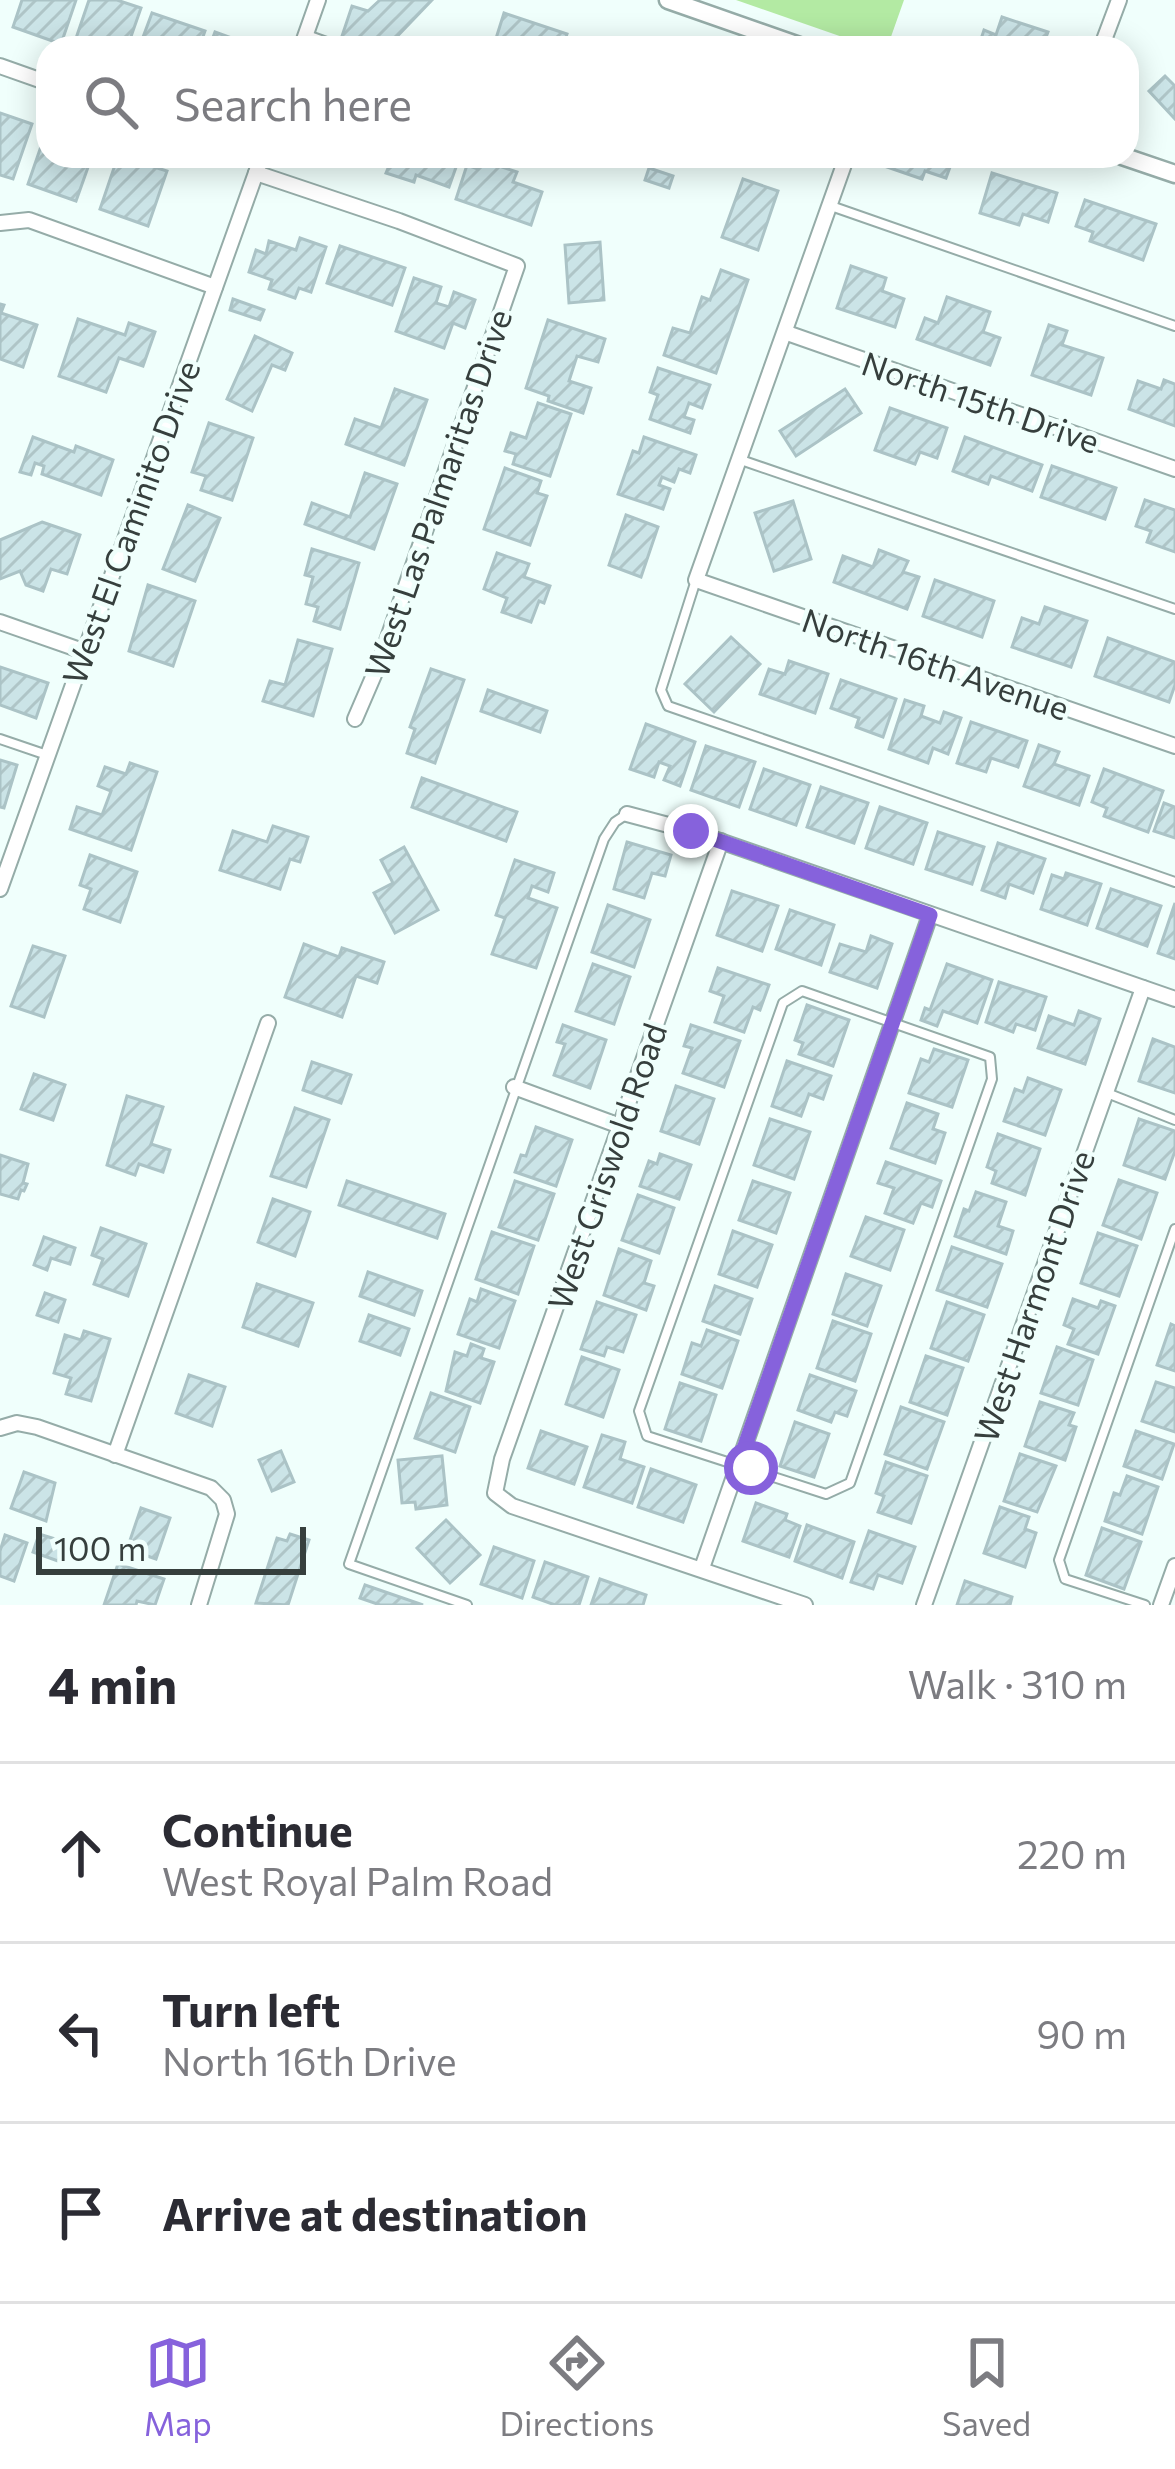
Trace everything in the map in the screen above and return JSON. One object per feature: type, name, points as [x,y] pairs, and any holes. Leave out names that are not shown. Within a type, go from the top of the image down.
[{"type":"street","points":[[305,36],[318,0]]},
{"type":"street","points":[[668,0],[772,36]]},
{"type":"street","points":[[1106,36],[1119,0]]},
{"type":"street","points":[[0,66],[36,79]]},
{"type":"street","points":[[1139,162],[1175,174]]},
{"type":"street","name":"West El Caminito Drive","points":[[0,889],[6,854],[46,755],[256,168]]},
{"type":"street","name":"West Las Palmaritas Drive","points":[[278,168],[517,266],[380,661],[355,719]]},
{"type":"street","points":[[696,580],[843,168]]},
{"type":"street","points":[[0,223],[29,220],[215,287]]},
{"type":"street","name":"North 15th Drive","points":[[787,333],[1175,469]]},
{"type":"street","name":"North 16th Avenue","points":[[696,580],[1175,746]]},
{"type":"street","points":[[0,622],[83,651]]},
{"type":"street","points":[[627,814],[721,841],[1175,999]]},
{"type":"street","name":"West Griswold Road","points":[[702,1568],[512,1506],[495,1492],[502,1459],[721,841]]},
{"type":"street","points":[[805,1605],[702,1568],[930,915]]},
{"type":"street","name":"West Harmont Drive","points":[[924,1605],[1143,988]]},
{"type":"street","points":[[115,1455],[268,1024]]},
{"type":"street","points":[[514,1088],[620,1126]]},
{"type":"street","points":[[1,1427],[17,1423],[37,1427],[195,1480],[224,1500],[226,1527],[200,1605]]},
{"type":"street","points":[[1161,1605],[1175,1566]]},
{"type":"lane","points":[[829,206],[1175,326]]},
{"type":"lane","points":[[741,460],[1175,609]]},
{"type":"lane","points":[[696,580],[661,690],[668,706],[1175,882]]},
{"type":"lane","points":[[0,739],[46,755]]},
{"type":"lane","points":[[467,1605],[349,1564],[604,839],[627,814]]},
{"type":"lane","points":[[802,991],[990,1057],[992,1078],[850,1483],[826,1494],[739,1463],[647,1436],[639,1412],[784,1003],[802,991]]},
{"type":"lane","points":[[1105,1092],[1175,1120]]},
{"type":"lane","points":[[1144,1605],[1065,1579],[1059,1560],[1175,1229]]},
{"type":"green space","points":[[736,0],[904,0],[891,36],[840,36]]},
{"type":"building","points":[[22,0],[76,0],[64,36],[38,36],[13,27]]},
{"type":"building","points":[[89,0],[117,0],[141,8],[131,36],[77,36]]},
{"type":"building","points":[[380,0],[432,0],[398,36],[342,36],[352,6],[368,11]]},
{"type":"building","points":[[152,13],[205,31],[203,36],[143,36]]},
{"type":"building","points":[[504,13],[567,34],[566,36],[497,36]]},
{"type":"building","points":[[1002,17],[1048,32],[1046,36],[982,36],[984,30],[996,35]]},
{"type":"building","points":[[1165,76],[1175,86],[1175,119],[1149,91]]},
{"type":"building","points":[[0,113],[32,124],[13,179],[0,175]]},
{"type":"building","points":[[36,161],[36,168],[88,168],[76,201],[28,184]]},
{"type":"building","points":[[114,168],[167,171],[148,226],[100,209]]},
{"type":"building","points":[[388,168],[456,168],[449,187],[416,175],[414,182],[386,173]]},
{"type":"building","points":[[466,168],[517,172],[513,182],[542,192],[531,225],[456,199]]},
{"type":"building","points":[[649,168],[673,176],[669,188],[645,180]]},
{"type":"building","points":[[890,168],[950,168],[946,178],[925,171],[922,179]]},
{"type":"building","points":[[992,173],[1057,193],[1048,222],[1023,214],[1019,225],[980,213]]},
{"type":"building","points":[[743,179],[778,191],[758,250],[722,237]]},
{"type":"building","points":[[1085,200],[1156,224],[1143,260],[1090,241],[1093,232],[1076,226]]},
{"type":"building","points":[[300,238],[326,247],[311,292],[299,288],[295,298],[269,289],[272,280],[249,272],[256,250],[266,254],[269,241],[296,250]]},
{"type":"building","points":[[600,242],[604,300],[569,303],[565,245]]},
{"type":"building","points":[[340,246],[405,268],[392,305],[327,283]]},
{"type":"building","points":[[851,266],[886,278],[882,291],[904,299],[895,327],[837,308]]},
{"type":"building","points":[[721,270],[748,280],[716,373],[664,355],[673,328],[690,333],[702,297],[710,300]]},
{"type":"building","points":[[414,278],[441,287],[436,303],[449,307],[454,292],[475,300],[465,328],[453,323],[444,348],[396,331]]},
{"type":"building","points":[[947,297],[990,312],[983,332],[1000,338],[990,365],[917,339],[925,318],[938,323]]},
{"type":"building","points":[[233,299],[264,310],[260,320],[230,310]]},
{"type":"building","points":[[0,304],[4,305],[1,313],[37,325],[23,367],[0,359]]},
{"type":"building","points":[[78,319],[125,335],[129,323],[155,332],[143,366],[119,358],[106,392],[59,376]]},
{"type":"building","points":[[548,320],[605,339],[598,362],[577,356],[569,381],[591,388],[583,413],[526,388]]},
{"type":"building","points":[[1049,325],[1067,331],[1062,345],[1103,358],[1091,395],[1032,375]]},
{"type":"building","points":[[255,336],[292,353],[285,370],[272,365],[252,411],[227,399]]},
{"type":"building","points":[[658,368],[710,385],[702,408],[689,403],[684,417],[694,420],[690,433],[650,419],[658,395],[650,392]]},
{"type":"building","points":[[1164,380],[1175,384],[1175,426],[1129,409],[1138,381],[1161,389]]},
{"type":"building","points":[[395,389],[427,400],[404,465],[346,444],[355,419],[381,428]]},
{"type":"building","points":[[845,389],[861,413],[796,456],[780,431]]},
{"type":"building","points":[[538,403],[571,414],[550,476],[513,464],[516,454],[505,451],[511,433],[526,438]]},
{"type":"building","points":[[890,408],[947,428],[937,458],[920,452],[915,464],[875,450]]},
{"type":"building","points":[[209,423],[253,438],[232,500],[201,490],[206,476],[192,472]]},
{"type":"building","points":[[33,437],[113,460],[101,495],[42,474],[44,466],[35,463],[31,475],[20,472]]},
{"type":"building","points":[[644,437],[696,455],[690,473],[679,469],[674,482],[662,477],[659,485],[670,489],[663,509],[618,494],[633,451],[639,453]]},
{"type":"building","points":[[965,437],[1042,465],[1032,491],[991,476],[988,484],[953,471]]},
{"type":"building","points":[[1052,466],[1116,488],[1105,519],[1041,497]]},
{"type":"building","points":[[505,468],[541,481],[537,493],[547,496],[530,545],[484,529]]},
{"type":"building","points":[[365,473],[397,484],[374,549],[305,524],[312,503],[350,517]]},
{"type":"building","points":[[1145,500],[1175,510],[1175,552],[1147,542],[1151,531],[1136,526]]},
{"type":"building","points":[[793,501],[811,559],[774,571],[755,513]]},
{"type":"building","points":[[188,505],[220,518],[195,581],[163,569]]},
{"type":"building","points":[[626,515],[658,527],[641,577],[609,565]]},
{"type":"building","points":[[42,522],[80,535],[67,574],[51,569],[43,591],[26,585],[20,571],[0,579],[0,540]]},
{"type":"building","points":[[312,549],[359,563],[340,629],[314,621],[318,607],[306,604],[313,577],[305,575]]},
{"type":"building","points":[[879,550],[908,561],[903,572],[919,577],[907,609],[834,582],[843,556],[873,567]]},
{"type":"building","points":[[497,553],[529,564],[524,577],[550,586],[531,622],[502,612],[507,598],[484,589]]},
{"type":"building","points":[[935,580],[994,601],[982,637],[923,616]]},
{"type":"building","points":[[148,585],[195,601],[173,666],[129,651]]},
{"type":"building","points":[[1045,607],[1087,621],[1071,667],[1012,647],[1022,618],[1039,624]]},
{"type":"building","points":[[731,637],[760,664],[714,712],[685,684]]},
{"type":"building","points":[[1108,638],[1175,662],[1169,702],[1095,676]]},
{"type":"building","points":[[298,640],[332,649],[313,716],[263,701],[270,681],[285,685]]},
{"type":"building","points":[[789,661],[828,674],[815,713],[760,694],[769,669],[785,674]]},
{"type":"building","points":[[0,667],[48,683],[36,718],[0,705]]},
{"type":"building","points":[[431,669],[464,680],[435,763],[407,753],[415,729],[410,727]]},
{"type":"building","points":[[841,680],[896,699],[883,737],[856,727],[859,718],[831,708]]},
{"type":"building","points":[[488,690],[547,711],[540,732],[481,711]]},
{"type":"building","points":[[905,700],[924,706],[921,716],[940,723],[944,712],[961,718],[948,754],[933,748],[928,763],[889,749]]},
{"type":"building","points":[[971,722],[1027,741],[1018,767],[991,758],[986,772],[957,763]]},
{"type":"building","points":[[646,724],[695,742],[680,786],[664,780],[670,766],[659,762],[654,777],[630,769]]},
{"type":"building","points":[[1039,745],[1059,752],[1054,764],[1089,776],[1079,805],[1024,786]]},
{"type":"building","points":[[706,746],[755,762],[739,807],[691,790]]},
{"type":"building","points":[[0,760],[17,765],[4,808],[0,807]]},
{"type":"building","points":[[130,763],[157,772],[131,850],[70,829],[77,807],[102,815],[111,791],[98,786],[105,767],[126,774]]},
{"type":"building","points":[[764,769],[810,785],[796,825],[750,809]]},
{"type":"building","points":[[1104,769],[1163,791],[1148,832],[1104,816],[1107,808],[1092,802]]},
{"type":"building","points":[[422,778],[517,812],[506,841],[412,807]]},
{"type":"building","points":[[821,787],[868,803],[854,843],[807,827]]},
{"type":"building","points":[[1164,803],[1175,807],[1175,838],[1154,831]]},
{"type":"building","points":[[880,807],[927,823],[913,864],[866,848]]},
{"type":"building","points":[[273,826],[308,837],[300,862],[290,859],[280,889],[220,870],[233,831],[267,842]]},
{"type":"building","points":[[938,832],[984,847],[972,884],[926,869]]},
{"type":"building","points":[[627,842],[671,855],[665,876],[652,873],[644,898],[614,889]]},
{"type":"building","points":[[998,843],[1045,859],[1033,893],[1009,884],[1005,898],[982,890]]},
{"type":"building","points":[[404,847],[438,910],[395,933],[374,893],[393,883],[381,860]]},
{"type":"building","points":[[90,855],[137,872],[120,922],[84,909],[91,889],[80,885]]},
{"type":"building","points":[[515,860],[554,873],[548,892],[532,886],[528,898],[557,908],[536,968],[492,954],[505,918],[496,915]]},
{"type":"building","points":[[1066,873],[1101,884],[1087,925],[1041,909],[1052,875],[1064,879]]},
{"type":"building","points":[[1111,889],[1161,906],[1147,946],[1097,928]]},
{"type":"building","points":[[732,891],[778,906],[762,951],[717,935]]},
{"type":"building","points":[[1175,903],[1175,959],[1158,953]]},
{"type":"building","points":[[608,905],[650,920],[634,967],[592,952]]},
{"type":"building","points":[[790,910],[834,925],[821,965],[776,949]]},
{"type":"building","points":[[871,936],[892,944],[877,988],[830,972],[840,944],[866,952]]},
{"type":"building","points":[[304,944],[339,957],[342,948],[384,962],[377,983],[356,976],[342,1017],[285,997]]},
{"type":"building","points":[[33,946],[65,956],[44,1017],[11,1006]]},
{"type":"building","points":[[593,964],[630,977],[614,1024],[576,1011]]},
{"type":"building","points":[[947,964],[992,980],[977,1023],[943,1011],[937,1026],[921,1020],[925,1008],[930,1010]]},
{"type":"building","points":[[718,968],[769,985],[760,1010],[753,1007],[744,1032],[715,1022],[724,996],[710,991]]},
{"type":"building","points":[[999,982],[1046,997],[1035,1030],[1016,1024],[1013,1032],[986,1022]]},
{"type":"building","points":[[807,1005],[849,1020],[833,1066],[799,1054],[803,1043],[795,1040]]},
{"type":"building","points":[[1079,1011],[1100,1019],[1085,1064],[1038,1048],[1049,1016],[1074,1025]]},
{"type":"building","points":[[563,1025],[606,1040],[590,1088],[554,1075],[565,1044],[557,1042]]},
{"type":"building","points":[[691,1025],[740,1041],[724,1087],[683,1073],[692,1048],[684,1046]]},
{"type":"building","points":[[1153,1039],[1175,1047],[1175,1093],[1139,1081]]},
{"type":"building","points":[[934,1049],[968,1060],[952,1107],[909,1093],[921,1059],[929,1062]]},
{"type":"building","points":[[787,1061],[831,1076],[823,1099],[809,1094],[801,1116],[772,1106]]},
{"type":"building","points":[[312,1062],[351,1075],[341,1103],[303,1090]]},
{"type":"building","points":[[34,1074],[65,1085],[53,1120],[21,1109]]},
{"type":"building","points":[[1028,1078],[1061,1090],[1045,1135],[1004,1121],[1015,1089],[1023,1092]]},
{"type":"building","points":[[676,1086],[714,1099],[699,1144],[661,1131]]},
{"type":"building","points":[[127,1096],[163,1107],[151,1144],[170,1150],[163,1172],[139,1164],[135,1175],[107,1165]]},
{"type":"building","points":[[907,1103],[938,1114],[933,1129],[945,1133],[935,1163],[891,1148]]},
{"type":"building","points":[[295,1108],[329,1120],[306,1187],[271,1176]]},
{"type":"building","points":[[770,1119],[810,1132],[794,1179],[754,1165]]},
{"type":"building","points":[[1139,1119],[1175,1131],[1175,1151],[1165,1179],[1124,1165]]},
{"type":"building","points":[[536,1127],[572,1140],[556,1186],[515,1172]]},
{"type":"building","points":[[998,1134],[1040,1149],[1025,1195],[992,1183],[996,1171],[987,1167]]},
{"type":"building","points":[[660,1154],[691,1165],[679,1199],[640,1186],[649,1161],[657,1164]]},
{"type":"building","points":[[0,1155],[28,1164],[23,1183],[27,1184],[18,1199],[0,1194]]},
{"type":"building","points":[[886,1162],[941,1181],[932,1207],[921,1203],[913,1223],[885,1213],[894,1188],[878,1183]]},
{"type":"building","points":[[1119,1180],[1157,1193],[1141,1239],[1103,1225]]},
{"type":"building","points":[[347,1181],[445,1214],[437,1238],[339,1205]]},
{"type":"building","points":[[515,1181],[554,1194],[538,1240],[499,1227]]},
{"type":"building","points":[[753,1181],[790,1193],[776,1233],[739,1220]]},
{"type":"building","points":[[976,1192],[1006,1202],[998,1226],[1013,1231],[1006,1254],[955,1236]]},
{"type":"building","points":[[638,1195],[674,1208],[659,1253],[622,1240]]},
{"type":"building","points":[[273,1199],[310,1212],[295,1256],[258,1242]]},
{"type":"building","points":[[866,1217],[904,1230],[890,1270],[851,1256]]},
{"type":"building","points":[[101,1228],[146,1244],[128,1296],[94,1284],[103,1259],[92,1255]]},
{"type":"building","points":[[733,1231],[772,1245],[757,1287],[719,1274]]},
{"type":"building","points":[[492,1232],[534,1246],[518,1294],[476,1279]]},
{"type":"building","points":[[1098,1233],[1137,1246],[1119,1296],[1081,1283]]},
{"type":"building","points":[[44,1237],[75,1248],[70,1264],[51,1258],[47,1270],[34,1265]]},
{"type":"building","points":[[952,1247],[1002,1264],[987,1307],[937,1290]]},
{"type":"building","points":[[619,1249],[651,1261],[644,1283],[654,1286],[646,1310],[604,1295]]},
{"type":"building","points":[[368,1272],[422,1291],[414,1315],[360,1296]]},
{"type":"building","points":[[846,1274],[881,1286],[867,1326],[833,1314]]},
{"type":"building","points":[[257,1284],[313,1303],[298,1346],[243,1327]]},
{"type":"building","points":[[715,1286],[752,1299],[740,1334],[703,1321]]},
{"type":"building","points":[[481,1289],[515,1301],[499,1348],[458,1334],[470,1299],[477,1302]]},
{"type":"building","points":[[45,1293],[65,1300],[58,1322],[37,1315]]},
{"type":"building","points":[[1073,1299],[1098,1308],[1101,1301],[1115,1306],[1098,1354],[1068,1344],[1074,1329],[1064,1325]]},
{"type":"building","points":[[597,1302],[636,1315],[623,1352],[607,1347],[604,1356],[581,1349]]},
{"type":"building","points":[[947,1302],[984,1315],[968,1361],[931,1348]]},
{"type":"building","points":[[369,1315],[409,1329],[400,1355],[360,1341]]},
{"type":"building","points":[[833,1321],[871,1334],[855,1381],[817,1368]]},
{"type":"building","points":[[1171,1324],[1175,1326],[1175,1371],[1157,1365]]},
{"type":"building","points":[[707,1330],[738,1341],[722,1388],[682,1374],[692,1343],[701,1346]]},
{"type":"building","points":[[84,1331],[110,1339],[91,1401],[66,1394],[71,1378],[54,1373],[65,1335],[81,1340]]},
{"type":"building","points":[[471,1344],[484,1349],[481,1358],[494,1362],[480,1403],[446,1391],[455,1352],[467,1356]]},
{"type":"building","points":[[1057,1347],[1093,1360],[1078,1405],[1041,1393]]},
{"type":"building","points":[[926,1356],[963,1368],[947,1415],[910,1402]]},
{"type":"building","points":[[582,1357],[619,1370],[603,1417],[566,1404]]},
{"type":"building","points":[[189,1375],[225,1387],[212,1426],[176,1413]]},
{"type":"building","points":[[810,1375],[856,1391],[847,1416],[835,1412],[831,1422],[798,1410]]},
{"type":"building","points":[[1156,1382],[1175,1388],[1175,1432],[1142,1421]]},
{"type":"building","points":[[680,1383],[716,1395],[701,1441],[665,1429]]},
{"type":"building","points":[[431,1393],[470,1407],[455,1452],[415,1438]]},
{"type":"building","points":[[1040,1402],[1074,1413],[1069,1425],[1076,1427],[1065,1460],[1025,1446]]},
{"type":"building","points":[[901,1407],[944,1422],[927,1469],[885,1454]]},
{"type":"building","points":[[795,1422],[829,1434],[814,1477],[780,1466]]},
{"type":"building","points":[[541,1431],[587,1447],[574,1484],[528,1468]]},
{"type":"building","points":[[1136,1431],[1174,1444],[1162,1479],[1124,1466]]},
{"type":"building","points":[[602,1435],[625,1442],[620,1459],[644,1467],[632,1503],[584,1487]]},
{"type":"building","points":[[281,1451],[294,1482],[272,1491],[259,1460]]},
{"type":"building","points":[[1020,1454],[1056,1466],[1037,1512],[1004,1501]]},
{"type":"building","points":[[442,1456],[447,1505],[416,1509],[415,1502],[402,1503],[398,1460]]},
{"type":"building","points":[[886,1462],[927,1476],[911,1523],[878,1512],[884,1496],[876,1493]]},
{"type":"building","points":[[651,1469],[696,1485],[683,1522],[638,1507]]},
{"type":"building","points":[[24,1472],[55,1483],[46,1521],[11,1508]]},
{"type":"building","points":[[1127,1476],[1158,1487],[1142,1534],[1105,1521],[1114,1493],[1120,1495]]},
{"type":"building","points":[[756,1503],[787,1514],[785,1520],[800,1526],[789,1557],[743,1541]]},
{"type":"building","points":[[1000,1507],[1029,1517],[1025,1529],[1036,1533],[1025,1567],[984,1553]]},
{"type":"building","points":[[141,1508],[170,1518],[156,1559],[127,1549]]},
{"type":"building","points":[[446,1520],[480,1555],[450,1583],[417,1548]]},
{"type":"building","points":[[807,1525],[854,1542],[842,1578],[795,1561]]},
{"type":"building","points":[[1102,1528],[1141,1542],[1124,1589],[1086,1575]]},
{"type":"building","points":[[869,1531],[915,1547],[902,1583],[878,1575],[873,1589],[851,1582]]},
{"type":"building","points":[[39,1534],[65,1542],[58,1561],[33,1552]]},
{"type":"building","points":[[290,1534],[309,1540],[288,1605],[256,1603],[277,1538],[287,1541]]},
{"type":"building","points":[[5,1535],[27,1543],[14,1581],[0,1576]]},
{"type":"building","points":[[494,1547],[534,1561],[522,1598],[481,1584]]},
{"type":"building","points":[[545,1562],[588,1577],[579,1605],[555,1605],[533,1597]]},
{"type":"building","points":[[118,1564],[164,1579],[155,1605],[137,1601],[136,1605],[104,1605]]},
{"type":"building","points":[[600,1579],[646,1595],[643,1605],[591,1605]]},
{"type":"building","points":[[965,1581],[1012,1597],[1010,1605],[957,1605]]},
{"type":"building","points":[[365,1585],[423,1605],[380,1605],[360,1598]]},
{"type":"route","points":[[691,831],[930,915],[739,1463],[751,1468]]}]
